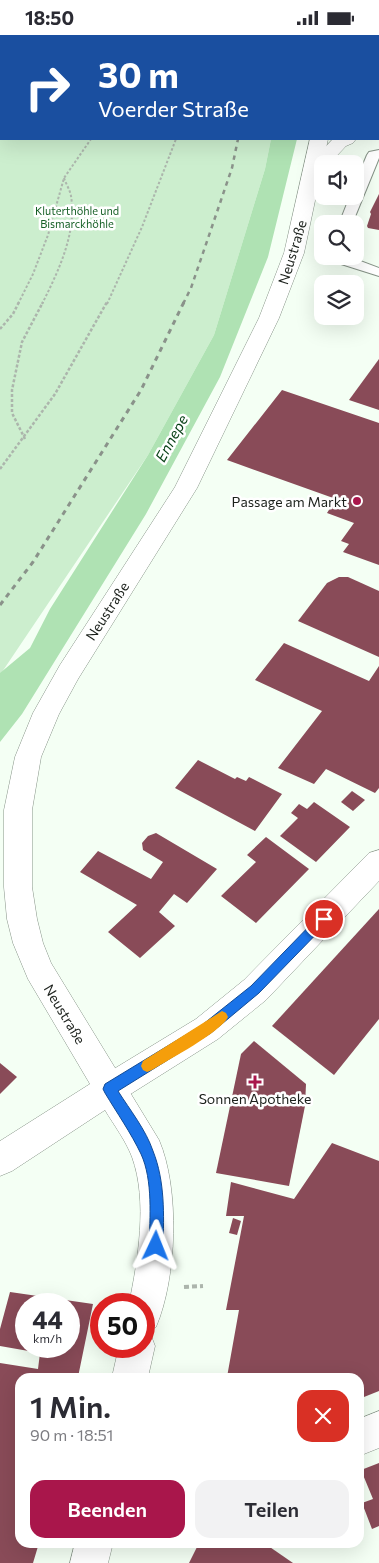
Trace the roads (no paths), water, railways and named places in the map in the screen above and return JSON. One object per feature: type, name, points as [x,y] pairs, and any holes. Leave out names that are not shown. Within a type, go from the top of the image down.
[{"type":"main road","name":"Neustraße","points":[[316,155],[319,140]]},
{"type":"main road","points":[[327,155],[340,142],[345,140]]},
{"type":"main road","name":"Neustraße","points":[[148,1293],[156,1246],[157,1208],[151,1166],[147,1151],[39,970],[28,943],[22,919],[18,887],[18,810],[22,782],[28,757],[46,713],[69,672],[186,488],[270,318],[294,253],[314,169]]},
{"type":"main road","points":[[0,1160],[207,1029],[255,989],[379,862]]},
{"type":"main road","points":[[131,1373],[134,1358]]},
{"type":"main road","points":[[364,1435],[379,1429]]},
{"type":"main road","points":[[89,1563],[93,1548]]},
{"type":"lane","points":[[348,215],[373,155],[379,154]]},
{"type":"lane","points":[[358,265],[379,272]]},
{"type":"water","name":"Ennepe","points":[[271,140],[297,140],[268,257],[220,377],[146,514],[22,714],[0,742],[0,673],[30,648],[50,609],[148,455],[214,335],[265,169]]},
{"type":"railway","points":[[184,302],[191,288],[232,168],[238,140]]},
{"type":"railway","points":[[0,605],[33,562],[141,390],[184,302]]},
{"type":"place","name":"Passage am Markt","points":[[357,501]]},
{"type":"place","name":"Sonnen Apotheke","points":[[255,1082]]},
{"type":"park label","name":"Kluterthöhle und Bismarckhöhle","points":[[77,216]]}]
